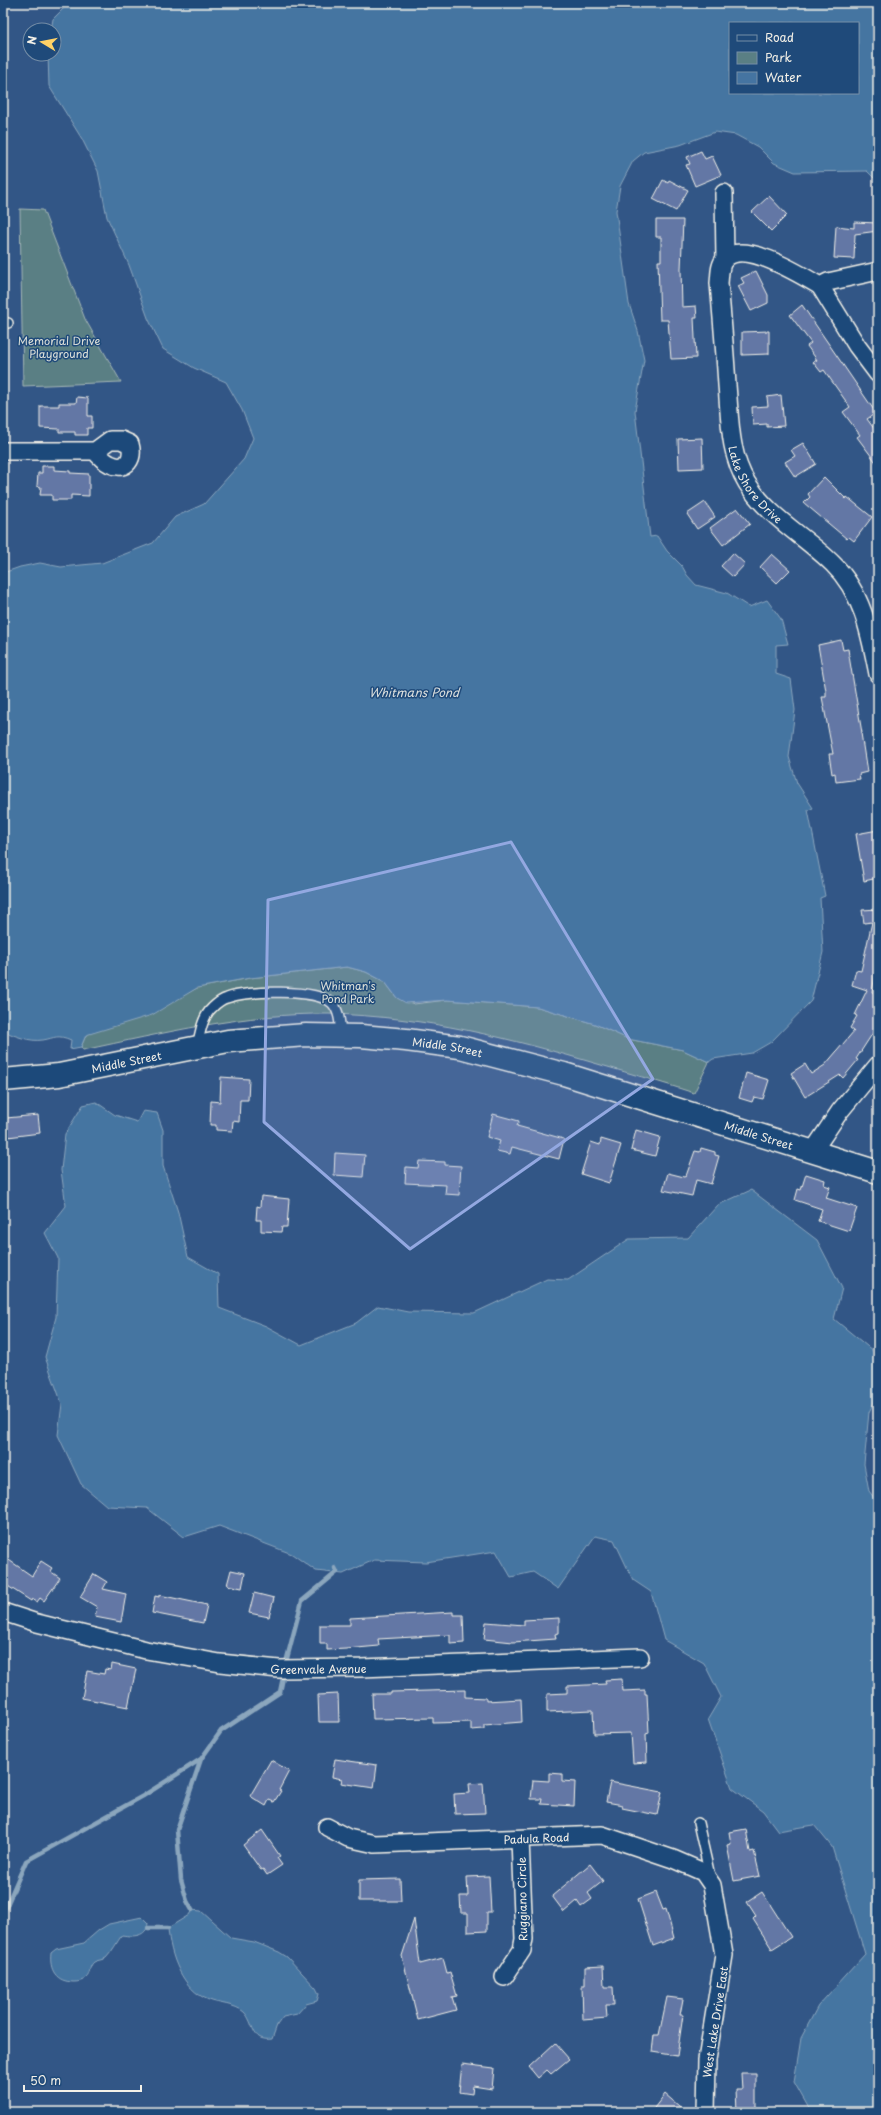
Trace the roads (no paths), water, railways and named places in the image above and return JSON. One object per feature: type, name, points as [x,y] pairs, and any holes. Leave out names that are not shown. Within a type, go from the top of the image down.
[{"type":"main road","name":"Middle Street","points":[[3,1080],[59,1076],[228,1041],[341,1035],[406,1040],[460,1047],[564,1074],[878,1172]]},
{"type":"street","name":"Lake Shore Drive","points":[[724,193],[725,259],[720,268],[719,282],[732,440],[735,457],[747,483],[758,498],[790,529],[832,563],[846,578],[857,598],[865,618],[878,674]]},
{"type":"street","points":[[725,259],[734,254],[754,254],[774,262],[820,286],[857,346],[878,374]]},
{"type":"street","points":[[820,286],[828,282],[878,271]]},
{"type":"street","points":[[3,451],[95,451]]},
{"type":"street","points":[[813,1151],[840,1111],[878,1065]]},
{"type":"street","name":"Greenvale Avenue","points":[[3,1612],[37,1623],[146,1650],[220,1663],[286,1669],[640,1657]]},
{"type":"street","name":"Padula Road","points":[[327,1827],[348,1838],[375,1844],[602,1835],[696,1868],[705,1875],[712,1885],[717,1908]]},
{"type":"street","name":"Ruggiano Circle","points":[[504,1977],[522,1950],[524,1939],[520,1839]]},
{"type":"street","name":"West Lake Drive East","points":[[706,2112],[707,2060],[724,1956],[717,1908]]},
{"type":"lane","points":[[197,1047],[201,1025],[211,1008],[226,998],[242,994],[270,992],[297,994],[324,999],[333,1004],[339,1015],[341,1035]]},
{"type":"lane","points":[[698,1823],[712,1885]]},
{"type":"water","name":"Whitmans Pond","points":[[69,3],[878,3],[878,177],[874,178],[867,171],[795,172],[774,163],[758,147],[736,135],[715,132],[680,145],[644,152],[633,161],[620,186],[616,211],[629,304],[638,331],[644,360],[635,411],[650,537],[657,536],[667,551],[682,566],[687,575],[696,585],[727,593],[749,607],[767,600],[781,619],[788,644],[776,645],[776,674],[791,679],[795,710],[789,757],[797,783],[813,808],[808,810],[825,896],[820,898],[823,952],[811,1001],[771,1042],[752,1053],[713,1059],[709,1062],[683,1050],[628,1039],[595,1024],[538,1007],[447,1000],[406,1003],[397,998],[385,982],[366,972],[347,967],[250,978],[197,988],[152,1015],[86,1035],[81,1047],[70,1049],[71,1040],[62,1037],[33,1040],[3,1031],[3,573],[20,567],[40,563],[61,567],[102,563],[153,543],[175,517],[204,504],[244,459],[253,438],[242,410],[226,382],[194,368],[163,349],[148,318],[129,265],[107,217],[98,171],[82,139],[49,86],[48,62],[62,62],[62,22],[52,22],[53,19]]},
{"type":"water","points":[[96,1102],[115,1115],[137,1122],[143,1111],[157,1113],[163,1130],[163,1166],[178,1212],[188,1257],[218,1274],[219,1308],[266,1326],[301,1345],[356,1323],[378,1306],[408,1312],[474,1313],[547,1279],[568,1280],[629,1239],[688,1238],[718,1205],[751,1190],[817,1240],[842,1288],[834,1319],[873,1351],[878,1368],[878,1394],[869,1412],[864,1464],[869,1491],[878,1503],[878,2112],[811,2112],[794,2082],[801,2038],[818,2006],[865,1954],[832,1847],[814,1825],[778,1831],[763,1811],[732,1788],[708,1719],[721,1697],[704,1663],[664,1640],[651,1592],[633,1580],[614,1540],[595,1536],[558,1589],[533,1572],[511,1577],[496,1551],[426,1562],[374,1560],[343,1574],[316,1571],[292,1554],[219,1526],[184,1537],[147,1508],[107,1506],[81,1484],[58,1435],[62,1404],[45,1357],[56,1317],[58,1258],[45,1233],[66,1206],[61,1170],[65,1134],[83,1105]]},
{"type":"water","points":[[192,1910],[201,1911],[231,1938],[254,1942],[279,1952],[287,1957],[316,1988],[319,1994],[317,2001],[306,2004],[297,2014],[283,2017],[277,2025],[272,2039],[265,2039],[256,2035],[247,2016],[240,2009],[209,2000],[200,1995],[191,1988],[179,1970],[171,1949],[168,1928],[189,1915]]},
{"type":"water","points":[[142,1917],[148,1923],[145,1931],[135,1936],[122,1935],[106,1958],[95,1961],[92,1964],[89,1975],[82,1981],[74,1982],[63,1980],[55,1974],[51,1965],[51,1953],[56,1949],[84,1943],[99,1930],[109,1924]]},
{"type":"waterway","points":[[285,1666],[302,1601],[337,1572],[335,1568]]},
{"type":"waterway","points":[[3,1914],[26,1861],[143,1796],[201,1759],[221,1731],[280,1692],[284,1673]]},
{"type":"waterway","points":[[192,1910],[187,1901],[181,1880],[177,1830],[201,1759]]},
{"type":"waterway","points":[[148,1928],[168,1928]]},
{"type":"park label","name":"Memorial Drive Playground","points":[[59,346]]},
{"type":"park label","name":"Whitman's Pond Park","points":[[348,991]]}]
